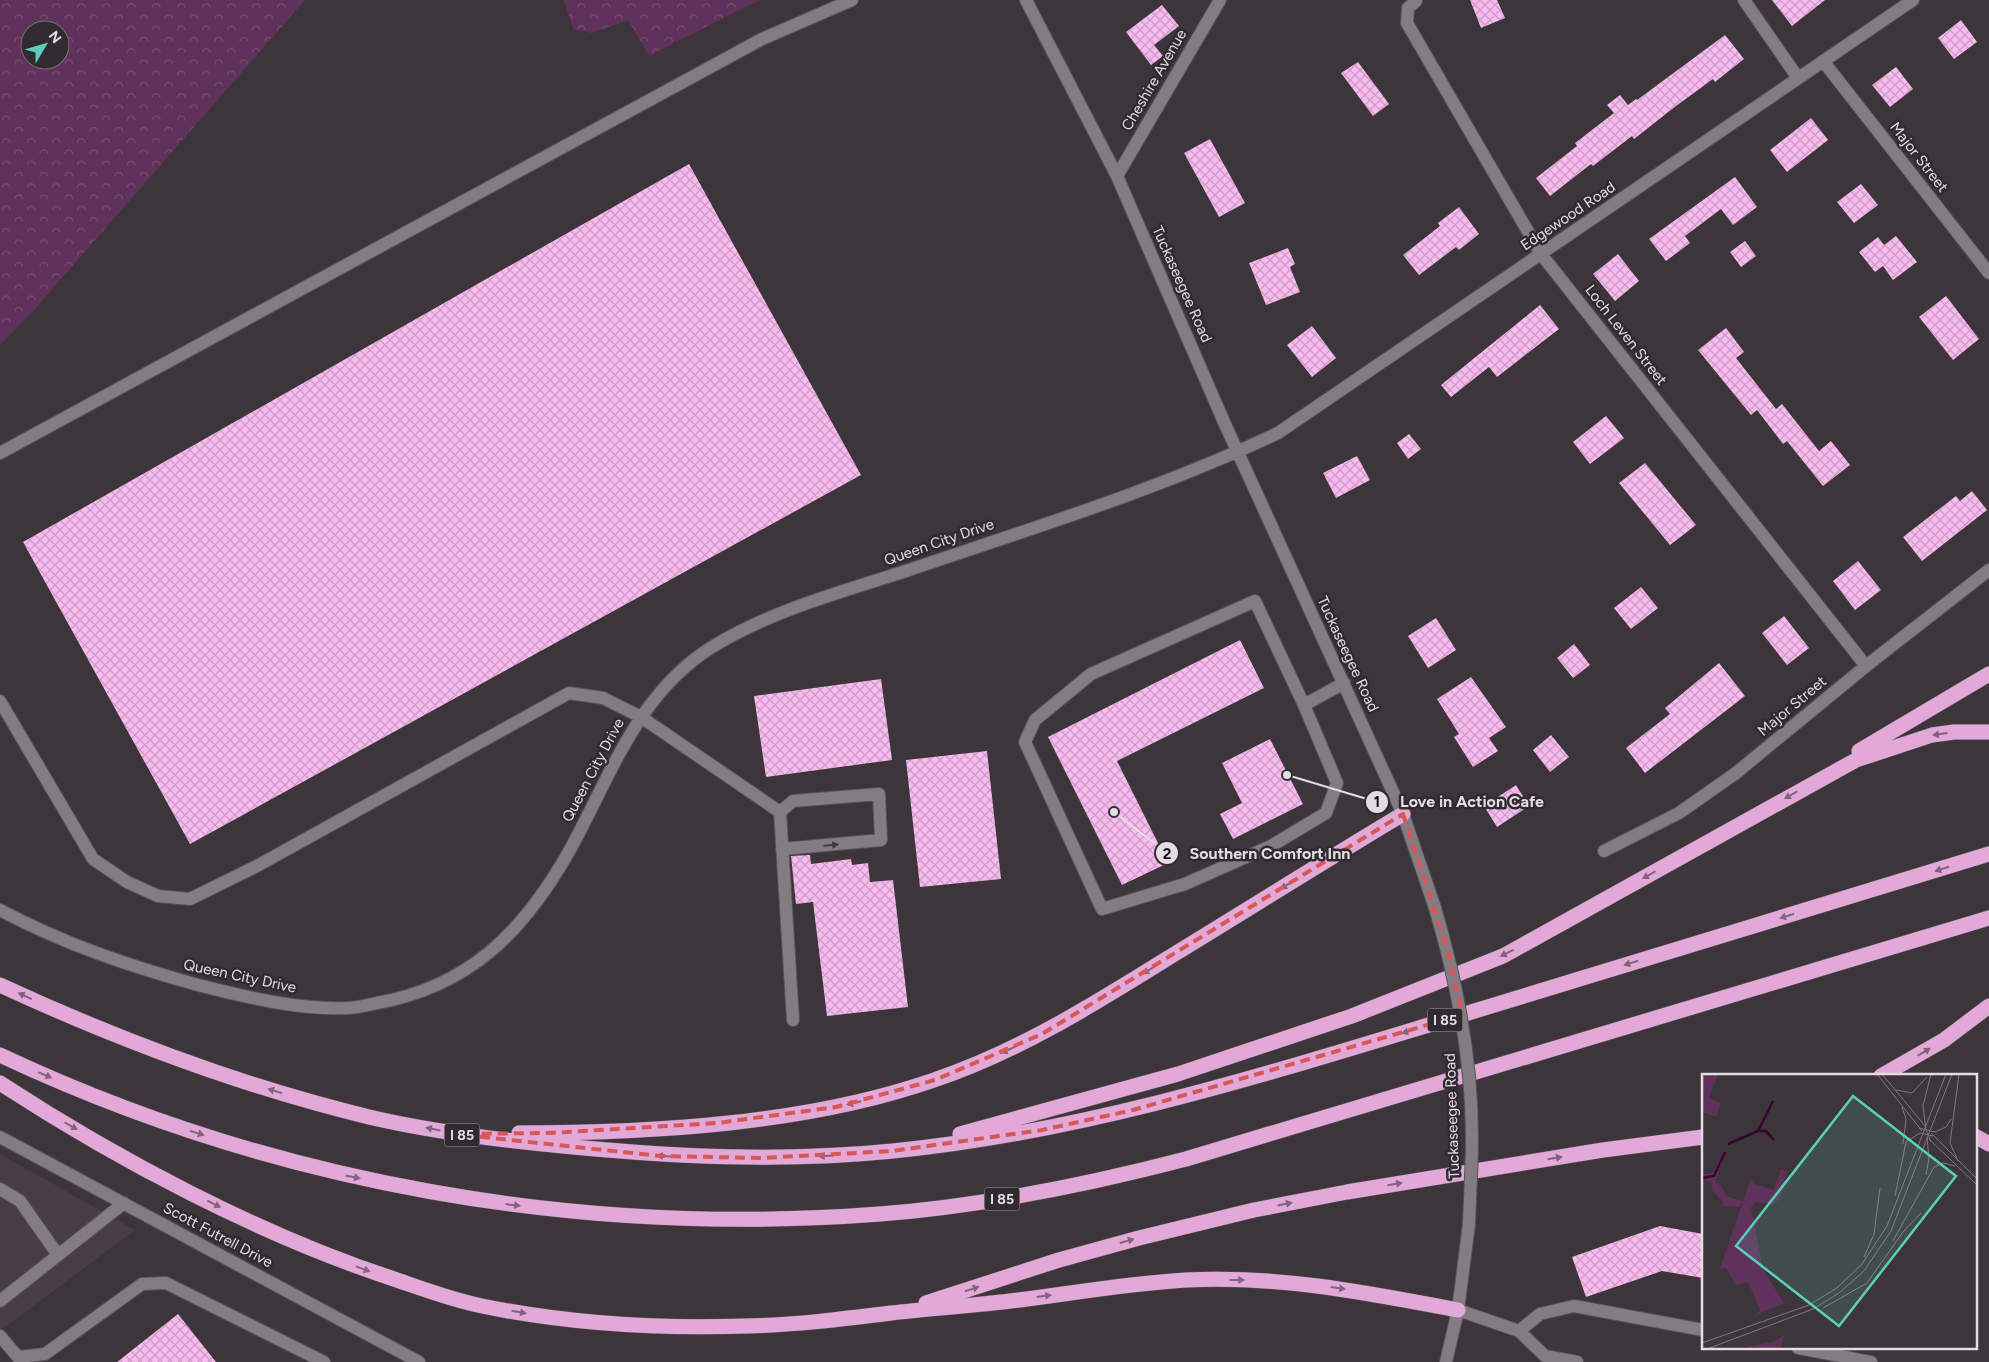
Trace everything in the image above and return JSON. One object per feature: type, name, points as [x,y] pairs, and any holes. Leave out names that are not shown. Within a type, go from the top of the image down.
[{"type":"highway","points":[[1840,767],[1859,751],[1989,674]]},
{"type":"highway","points":[[892,1151],[957,1135],[1187,1071],[1352,1016],[1503,956],[1840,767],[1886,748],[1932,735],[1954,732],[1989,732]]},
{"type":"highway","points":[[454,1134],[577,1132],[717,1123],[836,1107],[884,1096],[934,1080],[1042,1034],[1403,814]]},
{"type":"highway","name":"I 85","points":[[0,985],[145,1048],[221,1074],[304,1100],[374,1118],[454,1134],[669,1156],[761,1158],[892,1151],[1042,1130],[1184,1097],[1376,1041],[1989,854]]},
{"type":"highway","name":"I 85","points":[[0,1056],[132,1110],[241,1147],[339,1174],[404,1188],[471,1200],[610,1215],[774,1218],[882,1214],[1033,1193],[1120,1176],[1186,1159],[1989,918]]},
{"type":"highway","points":[[1884,1074],[1944,1040],[1989,1006]]},
{"type":"highway","points":[[0,1083],[118,1153],[211,1202],[281,1235],[365,1270],[480,1305],[592,1322],[671,1327],[749,1326],[847,1319],[1189,1280],[1251,1280],[1317,1285],[1458,1310]]},
{"type":"highway","points":[[892,1313],[1059,1260],[1254,1210],[1347,1192],[1603,1150],[1702,1137]]},
{"type":"highway","points":[[1976,1137],[1989,1144]]},
{"type":"street","points":[[0,453],[762,39],[852,0]]},
{"type":"street","name":"Tuckaseegee Road","points":[[1026,0],[1117,176],[1238,452],[1403,814],[1435,908],[1456,984],[1467,1051],[1472,1135],[1469,1224],[1458,1310],[1446,1362]]},
{"type":"street","name":"Cheshire Avenue","points":[[1117,176],[1220,0]]},
{"type":"street","points":[[1744,0],[1798,78]]},
{"type":"street","name":"Edgewood Road","points":[[1238,452],[1278,433],[1914,0]]},
{"type":"street","name":"Loch Leven Street","points":[[1416,1],[1408,8],[1407,23],[1541,254],[1866,666]]},
{"type":"street","name":"Major Street","points":[[1823,61],[1989,273]]},
{"type":"street","name":"Queen City Drive","points":[[0,910],[58,938],[130,966],[228,992],[289,1005],[348,1008],[418,993],[472,966],[495,949],[521,923],[547,889],[620,751],[641,717],[663,688],[686,665],[735,634],[762,621],[1058,519],[1238,452]]},
{"type":"street","name":"Major Street","points":[[1604,851],[1679,813],[1736,773],[1866,666],[1989,570]]},
{"type":"street","points":[[1255,601],[1304,704],[1337,783],[1326,813],[1270,846],[1185,884],[1102,909],[1025,742],[1035,720],[1091,674],[1255,601]]},
{"type":"street","points":[[1304,704],[1344,683]]},
{"type":"street","points":[[0,701],[93,859],[127,882],[158,896],[190,899],[266,861],[569,693],[603,698],[641,717],[780,812]]},
{"type":"street","points":[[780,812],[792,801],[879,794],[881,840],[782,849]]},
{"type":"street","points":[[780,812],[793,1020]]},
{"type":"street","name":"Scott Futrell Drive","points":[[0,1137],[419,1362]]},
{"type":"street","points":[[0,1189],[20,1201],[58,1255]]},
{"type":"street","points":[[0,1301],[124,1203]]},
{"type":"street","points":[[0,1336],[14,1359],[45,1354],[142,1284],[166,1283],[306,1358],[324,1362]]},
{"type":"street","points":[[1519,1331],[1540,1314],[1574,1306],[1702,1330]]},
{"type":"street","points":[[1458,1310],[1519,1331],[1545,1356],[1577,1362]]},
{"type":"street","points":[[1808,1350],[1871,1362]]},
{"type":"highlighted area","points":[[1403,814],[1448,952],[1462,1015],[1133,1110],[1042,1130],[892,1151],[761,1158],[660,1156],[454,1134],[549,1133],[717,1123],[836,1107],[935,1080],[1042,1034]]},
{"type":"shaded area","points":[[0,1154],[135,1230],[0,1331]]},
{"type":"green space","points":[[0,0],[305,0],[34,310],[0,345]]},
{"type":"green space","points":[[564,0],[762,0],[649,56],[628,20],[592,33],[573,29]]},
{"type":"building","points":[[1470,0],[1497,0],[1505,18],[1481,28]]},
{"type":"building","points":[[1772,0],[1825,0],[1792,26]]},
{"type":"building","points":[[1162,5],[1179,26],[1154,45],[1163,56],[1151,65],[1126,32]]},
{"type":"building","points":[[1961,20],[1977,42],[1954,59],[1938,38]]},
{"type":"building","points":[[1725,35],[1744,59],[1715,82],[1713,79],[1634,139],[1632,136],[1593,166],[1591,164],[1550,196],[1536,178],[1577,146],[1575,143],[1614,113],[1607,105],[1620,95],[1628,105],[1637,100]]},
{"type":"building","points":[[1358,62],[1389,104],[1373,116],[1341,73]]},
{"type":"building","points":[[1896,67],[1913,89],[1890,107],[1872,85]]},
{"type":"building","points":[[1811,118],[1828,140],[1787,172],[1770,150]]},
{"type":"building","points":[[1210,139],[1245,203],[1219,217],[1184,153]]},
{"type":"building","points":[[689,164],[861,475],[190,844],[23,542]]},
{"type":"building","points":[[1735,177],[1757,207],[1733,225],[1721,209],[1685,236],[1690,243],[1666,261],[1649,239]]},
{"type":"building","points":[[1861,184],[1878,205],[1854,223],[1837,202]]},
{"type":"building","points":[[1459,207],[1479,234],[1459,250],[1456,247],[1419,275],[1403,255],[1440,226],[1438,223]]},
{"type":"building","points":[[1896,236],[1917,262],[1893,280],[1883,266],[1875,272],[1859,252],[1878,237],[1884,245]]},
{"type":"building","points":[[1745,241],[1756,256],[1741,267],[1730,252]]},
{"type":"building","points":[[1288,248],[1295,264],[1290,267],[1300,292],[1266,305],[1249,263]]},
{"type":"building","points":[[1618,254],[1639,281],[1615,301],[1593,274]]},
{"type":"building","points":[[1946,296],[1979,339],[1953,360],[1919,317]]},
{"type":"building","points":[[1540,305],[1559,329],[1497,377],[1489,367],[1451,397],[1441,385]]},
{"type":"building","points":[[1312,326],[1336,358],[1312,377],[1287,345]]},
{"type":"building","points":[[1726,328],[1744,352],[1736,358],[1776,409],[1782,404],[1819,451],[1831,441],[1850,465],[1823,486],[1787,441],[1783,444],[1757,410],[1751,415],[1698,350]]},
{"type":"building","points":[[1606,416],[1624,438],[1590,464],[1573,442]]},
{"type":"building","points":[[1409,434],[1421,449],[1408,459],[1397,443]]},
{"type":"building","points":[[1357,456],[1370,480],[1336,498],[1323,473]]},
{"type":"building","points":[[1645,463],[1696,525],[1670,545],[1619,483]]},
{"type":"building","points":[[1972,491],[1987,510],[1922,561],[1903,537],[1956,496],[1960,501]]},
{"type":"building","points":[[1858,561],[1881,590],[1855,610],[1833,581]]},
{"type":"building","points":[[1641,587],[1658,608],[1631,629],[1614,608]]},
{"type":"building","points":[[1784,616],[1809,648],[1787,665],[1762,633]]},
{"type":"building","points":[[1436,618],[1456,650],[1428,668],[1408,636]]},
{"type":"building","points":[[1240,640],[1264,688],[1117,761],[1168,863],[1122,885],[1048,737]]},
{"type":"building","points":[[1574,644],[1590,665],[1573,678],[1557,658]]},
{"type":"building","points":[[1719,663],[1745,696],[1645,773],[1626,748],[1670,714],[1665,708]]},
{"type":"building","points":[[1471,677],[1506,727],[1489,738],[1498,751],[1473,767],[1454,737],[1459,734],[1437,699]]},
{"type":"building","points":[[881,679],[892,760],[766,777],[754,696]]},
{"type":"building","points":[[1551,735],[1569,757],[1550,772],[1533,750]]},
{"type":"building","points":[[1270,739],[1303,804],[1233,839],[1220,814],[1242,803],[1222,763]]},
{"type":"building","points":[[987,751],[1001,879],[920,887],[906,760]]},
{"type":"building","points":[[1516,785],[1529,806],[1497,827],[1484,806]]},
{"type":"building","points":[[810,855],[811,864],[851,859],[852,865],[868,863],[870,882],[893,880],[908,1007],[827,1016],[813,902],[796,904],[791,856]]},
{"type":"building","points":[[1660,1226],[1702,1234],[1702,1278],[1662,1271],[1586,1297],[1572,1257]]},
{"type":"building","points":[[178,1314],[216,1362],[117,1362]]},
{"type":"place","name":"Love in Action Cafe","points":[[1287,775]]},
{"type":"place","name":"Southern Comfort Inn","points":[[1114,812]]}]
